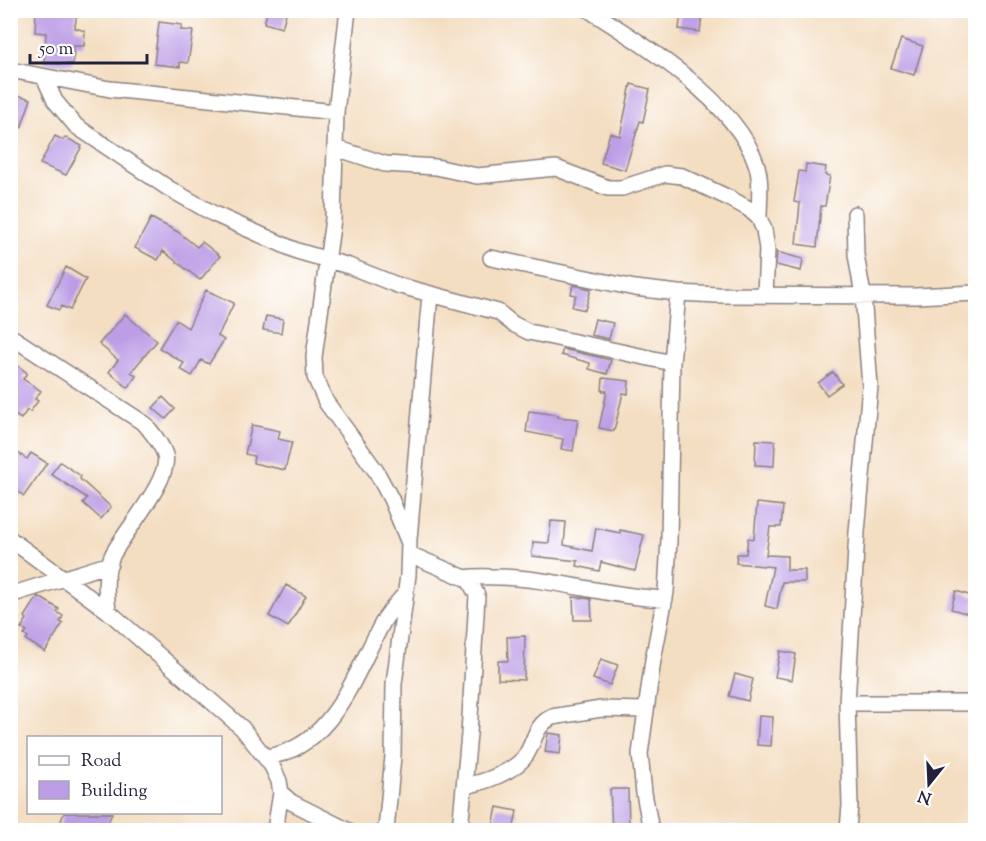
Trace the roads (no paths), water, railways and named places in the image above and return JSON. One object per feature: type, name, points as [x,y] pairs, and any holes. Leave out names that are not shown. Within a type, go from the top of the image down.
[{"type":"street","points":[[348,10],[336,112],[333,219],[315,338],[315,377],[326,402],[376,471],[391,499],[409,549],[465,578],[477,595],[476,642],[460,831]]},
{"type":"street","points":[[589,10],[645,46],[678,71],[719,107],[749,146],[757,165],[759,218],[764,230],[767,249],[765,295]]},
{"type":"street","points":[[10,70],[110,89],[336,112]]},
{"type":"street","points":[[44,77],[55,101],[76,126],[168,188],[214,214],[288,248],[327,259],[397,285],[498,312],[513,324],[529,332],[672,363]]},
{"type":"street","points":[[336,148],[385,164],[436,167],[477,176],[555,168],[614,188],[622,188],[665,174],[673,174],[731,199],[759,218]]},
{"type":"street","points":[[848,831],[850,806],[847,703],[857,532],[870,386],[863,295],[856,255],[855,214]]},
{"type":"street","points":[[490,258],[635,288],[678,292],[916,296],[975,293]]},
{"type":"street","points":[[651,831],[640,754],[645,710],[665,599],[670,531],[672,363],[678,292]]},
{"type":"street","points":[[386,831],[393,756],[394,684],[406,593],[430,294]]},
{"type":"street","points":[[10,336],[145,424],[166,457],[158,483],[116,550],[110,564],[106,588],[108,611]]},
{"type":"street","points":[[10,539],[108,611],[242,728],[265,757],[279,781],[281,793],[275,831]]},
{"type":"street","points":[[10,595],[110,564]]},
{"type":"street","points":[[465,578],[530,579],[640,598],[665,599]]},
{"type":"street","points":[[265,757],[293,750],[312,738],[326,723],[384,619],[406,593]]},
{"type":"street","points":[[847,703],[975,703]]},
{"type":"street","points":[[465,786],[488,781],[523,759],[539,727],[545,720],[552,717],[601,709],[645,710]]},
{"type":"street","points":[[281,793],[291,802],[347,831]]}]
